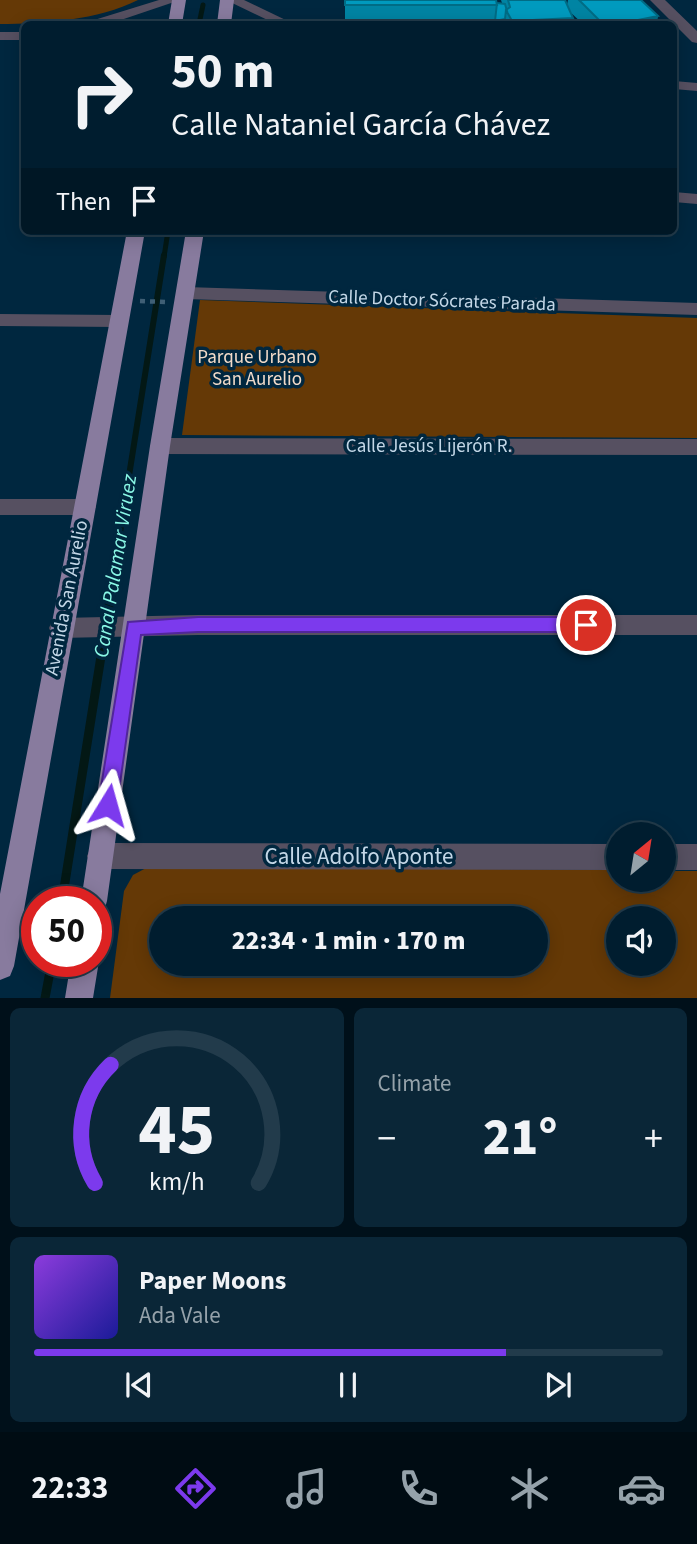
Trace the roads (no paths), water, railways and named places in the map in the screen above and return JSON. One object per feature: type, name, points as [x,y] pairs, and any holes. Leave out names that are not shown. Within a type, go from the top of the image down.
[{"type":"main road","points":[[176,21],[179,0]]},
{"type":"main road","points":[[224,21],[227,0]]},
{"type":"main road","name":"Avenida San Aurelio","points":[[0,965],[68,628],[85,507],[135,235]]},
{"type":"main road","points":[[96,886],[127,628],[160,446],[179,298],[194,235]]},
{"type":"main road","points":[[79,998],[82,977]]},
{"type":"street","points":[[106,21],[173,0]]},
{"type":"street","points":[[233,0],[280,21]]},
{"type":"street","points":[[657,0],[697,39]]},
{"type":"street","points":[[0,36],[21,36]]},
{"type":"street","points":[[677,85],[697,87]]},
{"type":"street","points":[[677,197],[697,199]]},
{"type":"street","name":"Calle Doctor Sócrates Parada","points":[[179,298],[697,309]]},
{"type":"street","points":[[0,320],[118,321]]},
{"type":"street","name":"Calle Jesús Lijerón R.","points":[[160,446],[697,447]]},
{"type":"street","points":[[0,507],[85,507]]},
{"type":"street","points":[[68,628],[198,625],[697,625]]},
{"type":"street","name":"Calle Adolfo Aponte","points":[[100,856],[606,856]]},
{"type":"street","points":[[676,857],[697,857]]},
{"type":"waterway","name":"Canal Palamar Viruez","points":[[200,21],[203,5]]},
{"type":"waterway","name":"Canal Palamar Viruez","points":[[164,257],[167,235]]},
{"type":"waterway","name":"Canal Palamar Viruez","points":[[112,583],[164,255]]},
{"type":"waterway","name":"Canal Palamar Viruez","points":[[64,886],[113,581]]},
{"type":"waterway","name":"Canal Palamar Viruez","points":[[45,998],[49,977]]},
{"type":"park label","name":"Parque Urbano San Aurelio","points":[[257,368]]}]
